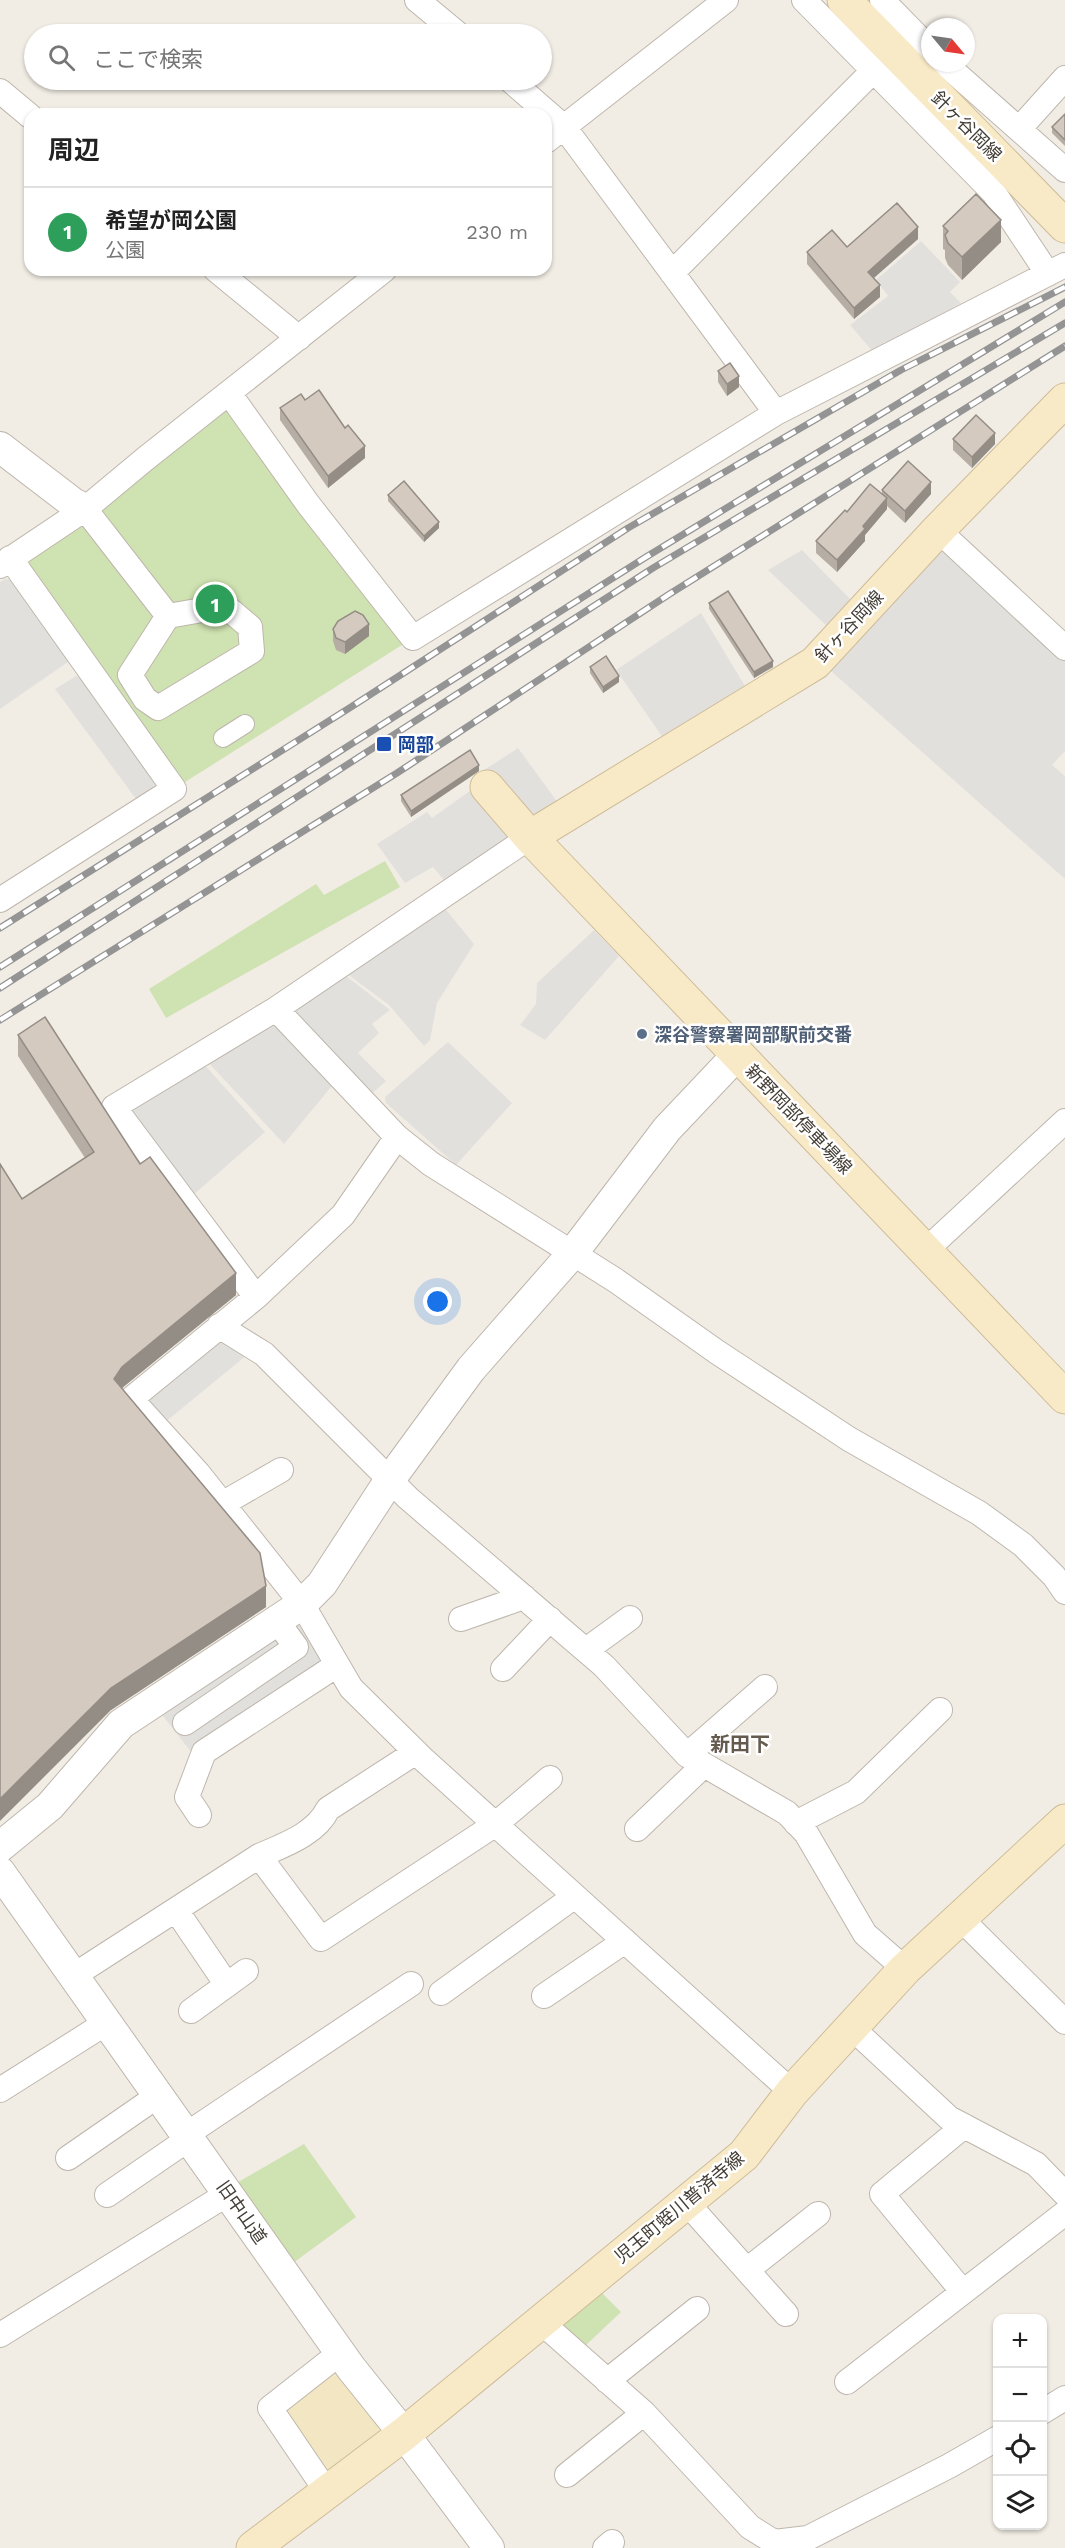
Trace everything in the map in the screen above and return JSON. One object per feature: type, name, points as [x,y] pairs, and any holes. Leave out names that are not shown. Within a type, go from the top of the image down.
[{"type":"main road","name":"針ヶ谷岡線","points":[[844,0],[1065,226]]},
{"type":"main road","name":"針ヶ谷岡線","points":[[530,837],[815,663],[938,530],[1065,400]]},
{"type":"main road","name":"新野岡部停車場線","points":[[487,787],[530,837],[1065,1397]]},
{"type":"main road","name":"児玉町蛭川普済寺線","points":[[253,2548],[404,2434],[744,2155],[792,2092],[850,2026],[905,1969],[959,1917],[1064,1825]]},
{"type":"street","points":[[417,0],[446,24]]},
{"type":"street","points":[[726,0],[555,134],[672,273],[776,413]]},
{"type":"street","points":[[229,393],[309,504],[413,638],[776,413],[1057,269],[994,194],[804,0]]},
{"type":"street","points":[[882,0],[921,40]]},
{"type":"street","points":[[672,273],[873,71]]},
{"type":"street","points":[[955,72],[1065,170]]},
{"type":"street","points":[[1020,128],[1065,78]]},
{"type":"street","points":[[518,90],[533,108]]},
{"type":"street","points":[[0,92],[24,111]]},
{"type":"street","points":[[223,276],[299,338]]},
{"type":"street","points":[[0,900],[174,789],[5,562],[85,509],[376,276]]},
{"type":"street","points":[[0,447],[73,503],[85,509],[168,616]]},
{"type":"street","points":[[938,530],[1065,648]]},
{"type":"street","points":[[225,606],[250,627],[252,651],[158,708],[145,699],[130,675],[168,616],[225,606]]},
{"type":"street","points":[[223,738],[245,724]]},
{"type":"street","points":[[256,1297],[114,1107],[276,1009],[530,837]]},
{"type":"street","points":[[276,1009],[397,1137],[431,1164],[572,1254],[849,1439],[979,1513],[1023,1545],[1054,1576],[1065,1592]]},
{"type":"street","points":[[0,1847],[50,1806],[121,1724],[302,1604],[322,1584],[389,1481],[471,1369],[572,1254],[667,1129],[738,1054]]},
{"type":"street","points":[[925,1251],[1065,1121]]},
{"type":"street","points":[[397,1137],[343,1215],[256,1297],[131,1399],[222,1504],[302,1604],[351,1688],[416,1752],[792,2092]]},
{"type":"street","points":[[219,1326],[264,1354],[389,1481],[586,1650],[695,1760],[787,1813],[806,1833],[865,1934],[905,1969]]},
{"type":"street","points":[[222,1504],[280,1470]]},
{"type":"street","points":[[461,1619],[524,1597]]},
{"type":"street","points":[[586,1650],[630,1618]]},
{"type":"street","points":[[502,1669],[550,1619]]},
{"type":"street","points":[[185,1723],[296,1647],[277,1621]]},
{"type":"street","points":[[199,1815],[187,1797],[204,1752],[337,1665]]},
{"type":"street","points":[[637,1829],[695,1760],[765,1687]]},
{"type":"street","points":[[796,1822],[856,1792],[940,1710]]},
{"type":"street","points":[[73,1977],[259,1856],[287,1844],[321,1823],[328,1809],[416,1752]]},
{"type":"street","points":[[259,1856],[321,1939],[496,1824],[550,1778]]},
{"type":"street","name":"旧中山道","points":[[0,1872],[189,2136],[340,2353],[489,2548]]},
{"type":"street","points":[[441,1993],[575,1896]]},
{"type":"street","points":[[176,1910],[237,1978],[191,2011]]},
{"type":"street","points":[[959,1917],[1065,2022]]},
{"type":"street","points":[[544,1996],[625,1941]]},
{"type":"street","points":[[106,2195],[411,1984]]},
{"type":"street","points":[[0,2090],[106,2023]]},
{"type":"street","points":[[850,2026],[949,2118],[1036,2164],[1065,2194]]},
{"type":"street","points":[[68,2158],[159,2095]]},
{"type":"street","points":[[963,2292],[882,2194],[964,2126]]},
{"type":"street","points":[[0,2335],[229,2193]]},
{"type":"street","points":[[686,2202],[786,2314]]},
{"type":"street","points":[[847,2382],[1065,2213]]},
{"type":"street","points":[[747,2270],[818,2214]]},
{"type":"street","points":[[607,2381],[697,2308]]},
{"type":"street","points":[[541,2322],[644,2414],[750,2527],[774,2542],[811,2543],[993,2441]]},
{"type":"street","points":[[327,2492],[270,2408],[340,2353]]},
{"type":"street","points":[[1047,2409],[1065,2398]]},
{"type":"street","points":[[567,2475],[644,2414]]},
{"type":"green space","points":[[229,393],[413,638],[174,789],[10,558]]},
{"type":"green space","points":[[385,861],[400,887],[166,1018],[149,989],[316,884],[324,895]]},
{"type":"green space","points":[[304,2144],[356,2217],[293,2263],[235,2184]]},
{"type":"green space","points":[[598,2289],[621,2312],[586,2345],[557,2321]]},
{"type":"sand","points":[[335,2365],[379,2421],[380,2437],[328,2475],[281,2415]]},
{"type":"shaded area","points":[[921,241],[960,282],[950,292],[961,303],[874,353],[850,325],[888,296],[876,280]]},
{"type":"shaded area","points":[[944,546],[1065,657],[1065,751],[1052,765],[1065,776],[1065,879],[831,671],[833,661]]},
{"type":"shaded area","points":[[802,550],[855,604],[831,630],[768,570]]},
{"type":"shaded area","points":[[5,579],[20,581],[69,652],[68,662],[0,709],[0,582]]},
{"type":"shaded area","points":[[701,613],[748,691],[666,742],[616,670]]},
{"type":"shaded area","points":[[76,676],[89,680],[163,787],[139,803],[55,689]]},
{"type":"shaded area","points":[[518,748],[567,815],[452,890],[433,867],[405,883],[377,844],[427,812],[432,818],[488,778],[484,770]]},
{"type":"shaded area","points":[[443,906],[474,944],[437,1003],[430,1040],[424,1046],[389,1005],[342,970]]},
{"type":"shaded area","points":[[594,930],[619,956],[545,1040],[520,1025],[536,1004],[537,983]]},
{"type":"shaded area","points":[[341,972],[390,1010],[372,1024],[379,1033],[358,1053],[386,1081],[367,1098],[283,1008]]},
{"type":"shaded area","points":[[275,1015],[336,1081],[284,1144],[205,1059]]},
{"type":"shaded area","points":[[448,1042],[512,1103],[456,1165],[386,1103],[385,1097]]},
{"type":"shaded area","points":[[201,1061],[265,1132],[191,1197],[124,1110]]},
{"type":"shaded area","points":[[218,1332],[253,1350],[163,1424],[140,1397]]},
{"type":"shaded area","points":[[295,1619],[324,1664],[192,1753],[159,1711]]},
{"type":"building","points":[[1065,114],[1065,140],[1052,127]]},
{"type":"building","points":[[976,194],[1001,220],[962,257],[948,243],[945,235],[948,231],[943,226]]},
{"type":"building","points":[[897,203],[918,227],[868,272],[880,285],[854,308],[807,252],[832,230],[847,247]]},
{"type":"building","points":[[730,363],[739,376],[727,384],[718,371]]},
{"type":"building","points":[[319,390],[345,428],[348,425],[365,446],[328,476],[280,408],[301,394],[305,400]]},
{"type":"building","points":[[976,415],[995,433],[972,457],[953,439]]},
{"type":"building","points":[[908,461],[931,482],[905,511],[882,490]]},
{"type":"building","points":[[404,481],[439,522],[424,536],[388,495]]},
{"type":"building","points":[[870,484],[887,498],[863,526],[865,529],[837,560],[816,541],[845,510],[847,512]]},
{"type":"building","points":[[728,591],[773,661],[754,672],[709,603]]},
{"type":"building","points":[[355,611],[363,615],[369,624],[345,642],[336,638],[333,629],[338,621]]},
{"type":"building","points":[[606,656],[619,676],[603,687],[590,667]]},
{"type":"building","points":[[470,750],[479,765],[411,811],[401,795]]},
{"type":"building","points":[[45,1017],[140,1164],[150,1157],[236,1273],[122,1367],[114,1379],[260,1553],[266,1586],[111,1688],[0,1799],[0,1164],[22,1199],[94,1152],[18,1035]]},
{"type":"railway","points":[[0,928],[351,707],[628,528],[901,370],[1065,287]]},
{"type":"railway","points":[[0,967],[646,557],[1065,302]]},
{"type":"railway","points":[[0,988],[653,568],[1065,323]]},
{"type":"railway","points":[[0,1020],[397,773],[668,595],[1065,346]]},
{"type":"place","name":"希望が岡公園","points":[[215,604]]},
{"type":"place","name":"岡部","points":[[384,744]]},
{"type":"place","name":"深谷警察署岡部駅前交番","points":[[642,1034]]},
{"type":"district","name":"新田下","points":[[740,1744]]}]
